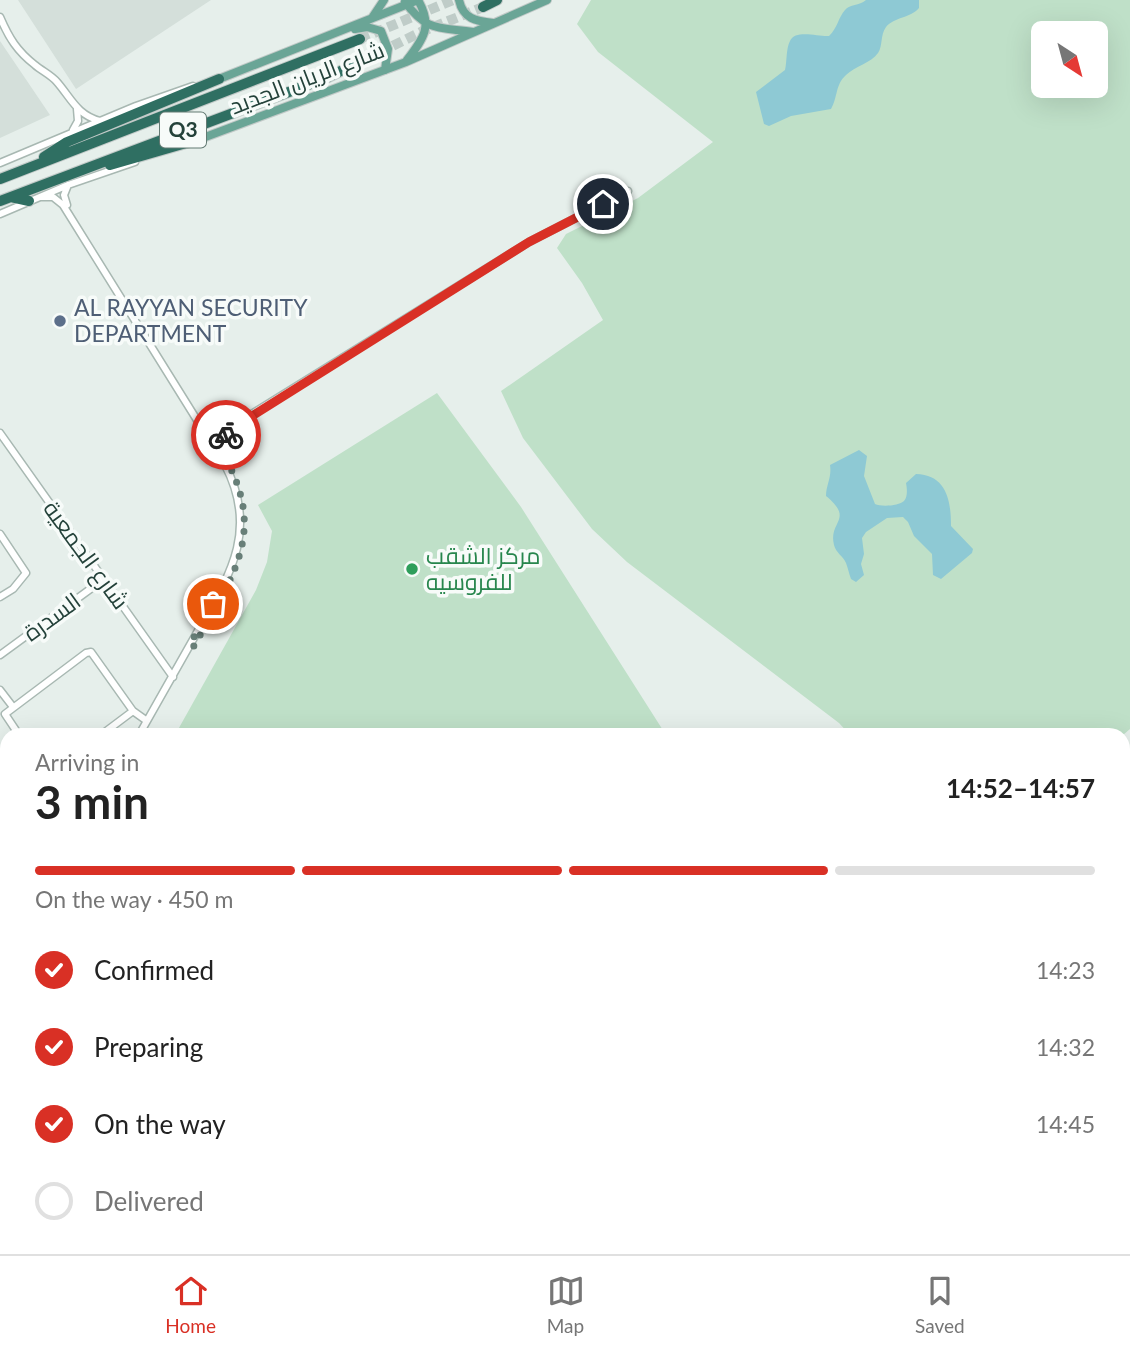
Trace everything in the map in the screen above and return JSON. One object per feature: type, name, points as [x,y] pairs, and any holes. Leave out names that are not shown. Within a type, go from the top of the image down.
[{"type":"highway","points":[[483,7],[497,0]]},
{"type":"highway","name":"شارع الريان الجديد","points":[[0,179],[360,39]]},
{"type":"highway","name":"شارع الريان الجديد","points":[[0,201],[326,78],[366,59]]},
{"type":"highway","points":[[27,169],[67,142],[219,79]]},
{"type":"highway","points":[[43,184],[200,139]]},
{"type":"highway","points":[[10,197],[29,201]]},
{"type":"main road","points":[[371,19],[384,0]]},
{"type":"main road","points":[[406,62],[421,40],[427,24],[425,11],[418,0]]},
{"type":"main road","name":"شارع الريان الجديد","points":[[219,79],[371,19],[405,2],[418,0]]},
{"type":"main road","points":[[459,0],[468,17],[494,23]]},
{"type":"main road","name":"شارع الريان الجديد","points":[[200,139],[406,62],[547,0]]},
{"type":"main road","points":[[405,2],[421,21],[427,24],[476,32]]},
{"type":"main road","points":[[342,30],[367,27],[381,31],[388,49],[385,70]]},
{"type":"street","points":[[0,18],[9,40],[23,55],[56,80],[77,109],[100,121]]},
{"type":"street","name":"شارع الريان الجديد","points":[[0,163],[176,90],[219,79]]},
{"type":"street","points":[[70,134],[76,126],[77,109]]},
{"type":"street","name":"شارع الريان الجديد","points":[[0,214],[68,185],[200,139]]},
{"type":"street","points":[[68,185],[64,195],[66,204],[107,273]]},
{"type":"street","points":[[214,440],[529,242],[628,191]]},
{"type":"street","points":[[41,197],[53,197],[63,205],[175,381],[229,472],[237,495],[241,519],[239,544],[232,568],[192,645]]},
{"type":"street","points":[[145,728],[232,578],[243,545],[245,519],[241,494],[233,471],[175,381]]},
{"type":"street","points":[[206,427],[226,433]]},
{"type":"street","name":"شارع الجمعية","points":[[0,433],[173,678]]},
{"type":"street","points":[[222,452],[226,433]]},
{"type":"street","points":[[0,534],[26,573],[13,589],[0,597]]},
{"type":"street","name":"السدرة","points":[[0,655],[104,579]]},
{"type":"street","points":[[14,728],[5,714],[86,653],[91,652],[133,711],[147,721]]},
{"type":"street","points":[[144,728],[173,678]]},
{"type":"street","points":[[0,690],[13,708]]},
{"type":"street","points":[[110,728],[133,711]]},
{"type":"shaded area","points":[[18,0],[211,0],[76,89]]},
{"type":"shaded area","points":[[0,41],[50,115],[0,138]]},
{"type":"green space","points":[[591,0],[1130,0],[1130,728],[844,728],[627,562],[592,529],[523,438],[501,391],[603,320],[582,283],[557,248],[566,234],[638,198],[713,142],[598,52],[577,24]]},
{"type":"green space","name":"مركز الشقب للفروسيه","points":[[437,393],[521,507],[662,728],[179,728],[256,590],[267,562],[272,531],[258,505]]},
{"type":"water","points":[[866,0],[919,0],[919,8],[886,27],[878,53],[842,79],[831,109],[791,116],[769,126],[764,124],[756,92],[785,70],[788,47],[793,37],[802,34],[829,36],[845,10]]},
{"type":"water","points":[[859,450],[867,456],[864,476],[875,504],[890,506],[904,501],[907,495],[906,483],[916,474],[926,475],[941,484],[950,507],[951,526],[973,549],[972,553],[941,579],[933,575],[932,554],[914,536],[908,522],[903,517],[887,518],[866,532],[862,538],[864,554],[861,564],[864,575],[856,582],[851,579],[846,563],[834,545],[833,537],[840,516],[839,510],[826,496],[830,465]]},
{"type":"tunnel","points":[[360,39],[453,0]]},
{"type":"tunnel","points":[[366,59],[421,32],[483,7]]},
{"type":"way so far","points":[[213,604],[190,644],[194,646],[232,578],[243,545],[245,519],[241,494],[233,471],[222,452],[226,435]]},
{"type":"place","name":"AL RAYYAN SECURITY DEPARTMENT","points":[[60,321]]},
{"type":"place","name":"مركز الشقب للفروسيه","points":[[412,569]]},
{"type":"route","points":[[226,435],[236,426],[529,242],[603,204]]}]
